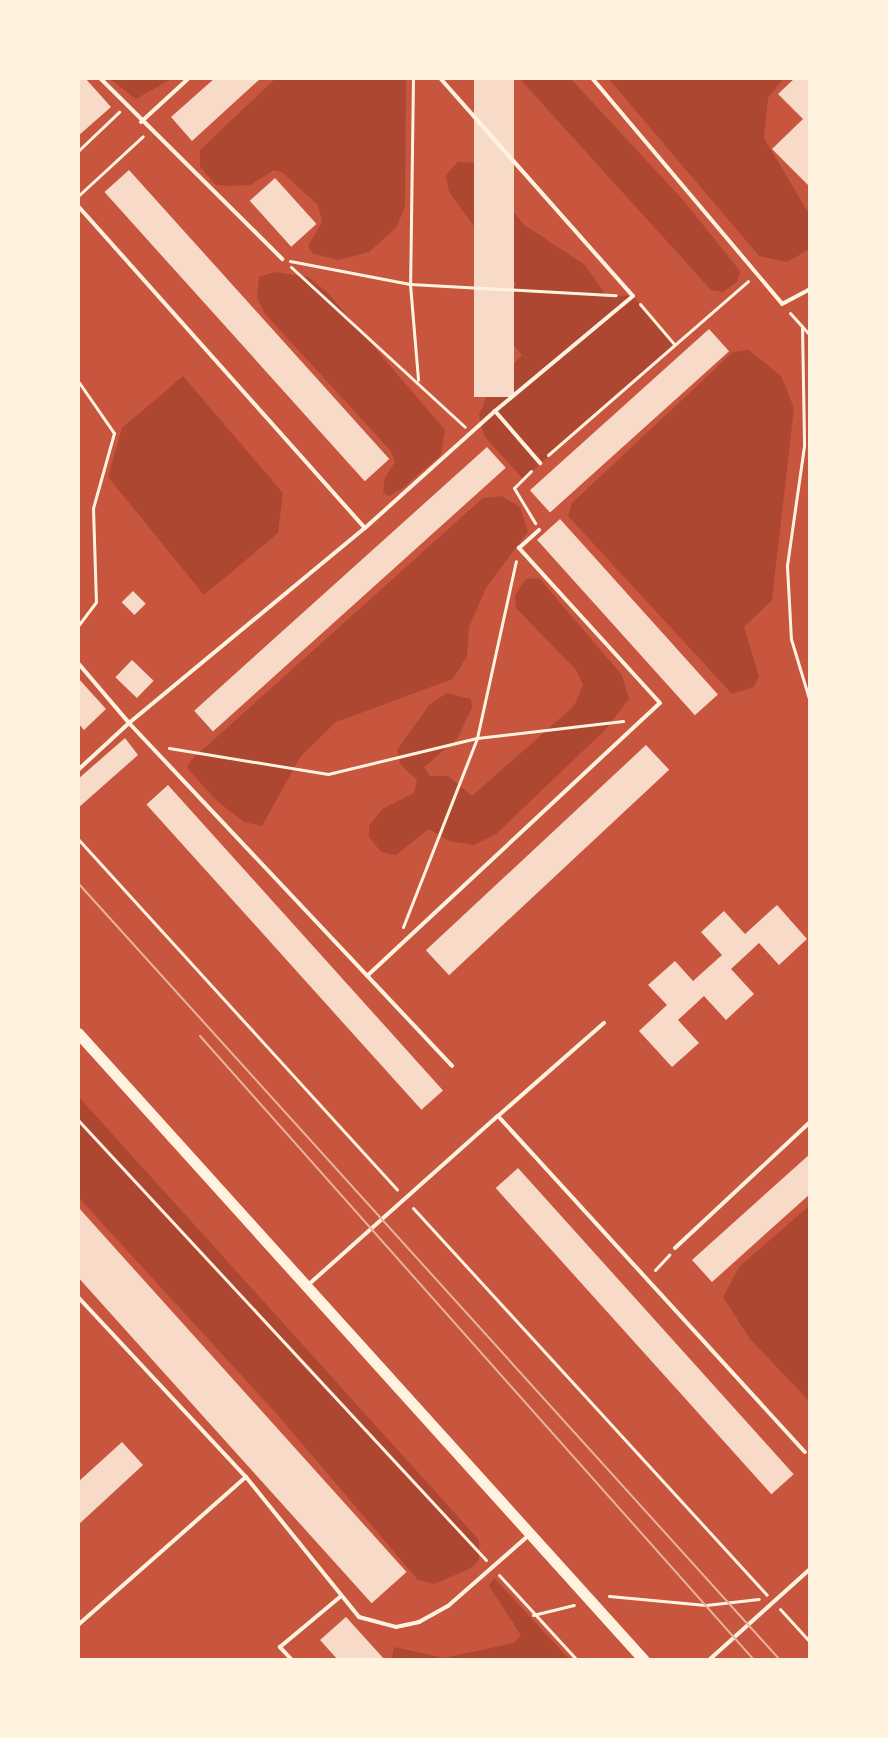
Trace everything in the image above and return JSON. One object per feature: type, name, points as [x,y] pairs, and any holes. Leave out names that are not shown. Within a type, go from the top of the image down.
[{"type":"main road","points":[[78,1033],[644,1660]]},
{"type":"lane","points":[[100,78],[149,131],[282,259]]},
{"type":"lane","points":[[141,122],[189,78]]},
{"type":"lane","points":[[78,770],[129,723],[365,528],[470,432],[633,296],[440,78]]},
{"type":"lane","points":[[592,78],[782,304],[810,289]]},
{"type":"lane","points":[[78,206],[365,528]]},
{"type":"lane","points":[[495,411],[540,463]]},
{"type":"lane","points":[[367,976],[660,703],[519,548],[539,530]]},
{"type":"lane","points":[[78,663],[129,723],[452,1066]]},
{"type":"lane","points":[[306,1286],[604,1023]]},
{"type":"lane","points":[[498,1116],[805,1452]]},
{"type":"lane","points":[[675,1248],[810,1122]]},
{"type":"lane","points":[[78,1297],[246,1477],[359,1617],[382,1626],[407,1626],[448,1606],[530,1535]]},
{"type":"lane","points":[[78,1625],[246,1477]]},
{"type":"lane","points":[[709,1660],[772,1600],[810,1569]]},
{"type":"lane","points":[[292,1660],[280,1647],[340,1597]]},
{"type":"path","points":[[413,78],[410,284],[418,380]]},
{"type":"path","points":[[78,151],[126,106]]},
{"type":"path","points":[[78,196],[149,131]]},
{"type":"path","points":[[282,259],[410,284],[633,296],[674,344]]},
{"type":"path","points":[[282,259],[418,380],[470,432]]},
{"type":"path","points":[[539,530],[514,488],[757,274]]},
{"type":"path","points":[[782,304],[810,335]]},
{"type":"path","points":[[802,326],[804,446],[787,566],[791,639],[810,702]]},
{"type":"path","points":[[78,381],[114,433],[93,508],[96,602],[78,626]]},
{"type":"path","points":[[395,950],[477,738],[519,548]]},
{"type":"path","points":[[150,745],[328,774],[477,738],[643,718]]},
{"type":"path","points":[[78,839],[810,1642]]},
{"type":"path","points":[[78,1120],[577,1660]]},
{"type":"path","points":[[647,1278],[675,1248]]},
{"type":"path","points":[[609,1596],[619,1593],[706,1605],[772,1600]]},
{"type":"path","points":[[533,1615],[574,1605]]},
{"type":"shaded area","points":[[109,78],[173,78],[136,99]]},
{"type":"shaded area","points":[[276,78],[406,78],[405,207],[396,228],[369,252],[338,260],[313,254],[308,246],[322,222],[318,205],[283,173],[274,170],[250,185],[216,185],[200,167],[200,150]]},
{"type":"shaded area","points":[[519,78],[570,78],[683,200],[740,271],[737,282],[723,292],[711,290]]},
{"type":"shaded area","points":[[608,78],[784,78],[768,98],[764,138],[808,212],[810,249],[787,262],[759,256]]},
{"type":"shaded area","points":[[458,162],[478,163],[523,224],[585,265],[606,295],[633,296],[674,344],[523,479],[484,436],[479,415],[490,389],[522,355],[501,330],[502,310],[516,284],[449,192],[446,175]]},
{"type":"shaded area","points":[[275,272],[308,277],[327,292],[445,430],[441,455],[389,496],[383,493],[385,477],[395,462],[391,451],[265,314],[257,298],[259,277]]},
{"type":"shaded area","points":[[749,350],[781,376],[794,408],[772,600],[744,627],[759,676],[754,687],[732,694],[568,516],[572,503],[733,352]]},
{"type":"shaded area","points":[[183,376],[283,493],[278,533],[204,595],[108,477],[122,428]]},
{"type":"shaded area","points":[[502,496],[520,507],[528,532],[487,586],[469,627],[467,656],[453,679],[336,722],[301,756],[262,826],[244,822],[217,801],[187,768],[190,761],[483,498]]},
{"type":"shaded area","points":[[539,578],[622,675],[629,699],[605,730],[495,835],[473,845],[449,841],[429,829],[396,855],[381,852],[369,837],[369,826],[382,809],[414,793],[417,780],[401,765],[397,750],[430,704],[447,693],[471,699],[472,708],[457,739],[424,767],[430,776],[448,776],[472,796],[574,706],[583,685],[576,670],[516,608],[515,595],[526,579]]},
{"type":"shaded area","points":[[78,1096],[479,1540],[479,1560],[471,1568],[434,1584],[418,1580],[275,1412],[78,1197]]},
{"type":"shaded area","points":[[810,1205],[810,1402],[750,1339],[723,1297],[739,1267]]},
{"type":"shaded area","points":[[494,1578],[570,1660],[392,1658],[394,1647],[444,1658],[514,1643],[521,1635],[489,1586]]},
{"type":"building","points":[[78,78],[85,78],[111,107],[78,136]]},
{"type":"building","points":[[215,78],[261,78],[192,141],[171,117]]},
{"type":"building","points":[[474,78],[514,78],[514,397],[474,397]]},
{"type":"building","points":[[795,78],[810,78],[810,187],[772,149],[803,119],[778,94]]},
{"type":"building","points":[[129,170],[389,459],[365,481],[104,192]]},
{"type":"building","points":[[275,178],[316,224],[291,247],[250,201]]},
{"type":"building","points":[[709,329],[729,351],[550,513],[530,490]]},
{"type":"building","points":[[487,447],[506,468],[213,731],[194,711]]},
{"type":"building","points":[[560,519],[718,694],[695,715],[537,540]]},
{"type":"building","points":[[133,591],[146,604],[134,615],[122,602]]},
{"type":"building","points":[[132,660],[154,681],[137,698],[115,677]]},
{"type":"building","points":[[78,678],[106,709],[84,730],[78,723]]},
{"type":"building","points":[[125,738],[138,755],[78,808],[78,779]]},
{"type":"building","points":[[646,745],[669,770],[449,975],[426,950]]},
{"type":"building","points":[[168,785],[443,1090],[421,1110],[146,804]]},
{"type":"building","points":[[777,905],[807,939],[779,965],[759,943],[731,969],[754,994],[726,1020],[704,996],[678,1020],[699,1043],[672,1067],[639,1031],[667,1005],[648,985],[675,961],[693,981],[722,955],[701,932],[724,911],[745,934]]},
{"type":"building","points":[[810,1154],[810,1194],[712,1282],[692,1260]]},
{"type":"building","points":[[518,1168],[794,1474],[771,1494],[496,1188]]},
{"type":"building","points":[[78,1207],[407,1572],[372,1603],[78,1277]]},
{"type":"building","points":[[122,1442],[143,1465],[78,1525],[78,1482]]},
{"type":"building","points":[[346,1617],[385,1660],[338,1660],[320,1640]]},
{"type":"tram line","points":[[78,883],[780,1660]]},
{"type":"tram line","points":[[200,1036],[754,1660]]}]
